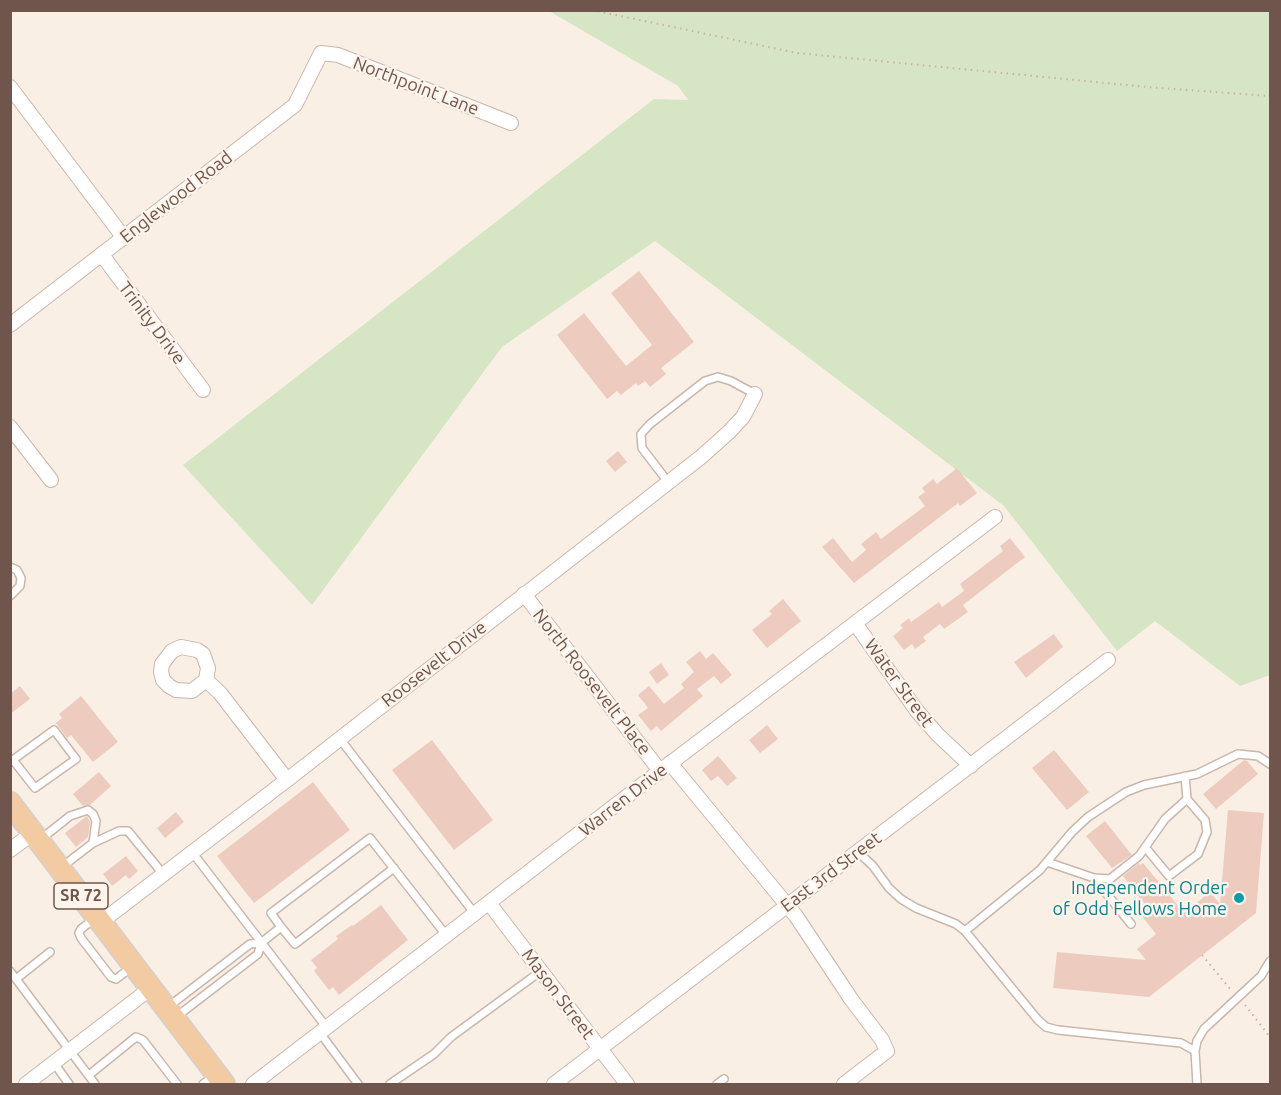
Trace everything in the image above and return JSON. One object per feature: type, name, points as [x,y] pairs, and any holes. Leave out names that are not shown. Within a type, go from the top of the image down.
[{"type":"main road","name":"SR 72","points":[[10,803],[151,988],[214,1081]]},
{"type":"street","name":"Northpoint Lane","points":[[321,53],[338,55],[511,123]]},
{"type":"street","name":"Englewood Road","points":[[10,325],[295,105],[321,53]]},
{"type":"street","points":[[10,87],[124,238]]},
{"type":"street","points":[[10,112],[22,103]]},
{"type":"street","name":"Trinity Drive","points":[[102,255],[203,390]]},
{"type":"street","name":"Roosevelt Drive","points":[[99,919],[163,874],[287,780],[668,482],[729,432],[743,417],[755,394]]},
{"type":"street","points":[[10,427],[51,480]]},
{"type":"street","name":"Warren Drive","points":[[253,1084],[995,517]]},
{"type":"street","name":"North Roosevelt Place","points":[[524,594],[665,767],[787,906],[812,938],[851,999],[882,1040],[887,1051],[844,1084]]},
{"type":"street","name":"Water Street","points":[[855,623],[917,711],[937,734],[971,766]]},
{"type":"street","name":"East 3rd Street","points":[[554,1084],[1108,660]]},
{"type":"street","points":[[206,680],[220,693],[287,780]]},
{"type":"street","points":[[10,850],[36,837]]},
{"type":"street","name":"Mason Street","points":[[489,903],[627,1084]]},
{"type":"street","points":[[26,1084],[151,988]]},
{"type":"lane","points":[[668,482],[642,448],[641,434],[650,424],[705,381],[718,377],[755,394]]},
{"type":"lane","points":[[10,567],[17,570],[21,578],[20,586],[13,594]]},
{"type":"lane","points":[[54,730],[76,759],[35,788],[12,761],[54,730]]},
{"type":"lane","points":[[340,739],[475,914]]},
{"type":"lane","points":[[965,931],[1047,862],[1072,832],[1109,802],[1144,785],[1197,774],[1238,754],[1258,756],[1270,764]]},
{"type":"lane","points":[[1145,848],[1169,876],[1198,854],[1207,832],[1205,820],[1187,799],[1185,777]]},
{"type":"lane","points":[[1047,862],[1094,878],[1110,879],[1138,856],[1165,819],[1187,799]]},
{"type":"lane","points":[[36,837],[70,816],[87,810],[96,821],[93,843]]},
{"type":"lane","points":[[60,869],[93,843],[118,831],[128,831],[163,874]]},
{"type":"lane","points":[[394,868],[294,944],[270,913],[370,838],[394,868],[447,936]]},
{"type":"lane","points":[[192,852],[324,1030],[358,1084]]},
{"type":"lane","points":[[858,852],[901,899],[916,908],[956,924],[965,931],[1038,1020],[1046,1026],[1058,1030],[1181,1043],[1195,1051]]},
{"type":"lane","points":[[1094,878],[1131,924]]},
{"type":"lane","points":[[170,1014],[250,944],[261,943],[281,927]]},
{"type":"lane","points":[[170,1014],[258,954],[261,943]]},
{"type":"lane","points":[[16,979],[50,952]]},
{"type":"lane","points":[[231,959],[238,969]]},
{"type":"lane","points":[[1197,1084],[1195,1051],[1197,1041],[1204,1029],[1261,976],[1270,961]]},
{"type":"lane","points":[[10,971],[95,1084]]},
{"type":"lane","points":[[390,1084],[541,971]]},
{"type":"lane","points":[[89,1076],[136,1037],[143,1040],[177,1084]]},
{"type":"lane","points":[[54,1063],[69,1084]]},
{"type":"lane","points":[[717,1084],[724,1079]]},
{"type":"path","points":[[592,10],[797,53],[1147,87],[1270,96]]},
{"type":"green space","points":[[549,11],[1270,11],[1270,675],[1240,686],[1155,621],[1117,651],[1004,506],[655,241],[502,347],[312,605],[183,465],[654,99],[688,100],[678,86]]},
{"type":"building","points":[[639,271],[694,342],[661,368],[666,374],[650,387],[645,381],[638,386],[636,383],[621,395],[617,391],[607,399],[557,335],[584,313],[626,366],[652,345],[611,293]]},
{"type":"building","points":[[618,451],[627,462],[615,472],[606,461]]},
{"type":"building","points":[[957,468],[977,493],[960,506],[958,503],[854,583],[822,547],[833,538],[852,562],[866,550],[861,544],[876,532],[881,539],[925,506],[918,497],[925,492],[922,488],[933,479],[937,484]]},
{"type":"building","points":[[1010,538],[1025,557],[963,605],[968,612],[944,629],[940,624],[923,637],[926,641],[915,649],[912,644],[904,650],[893,636],[903,628],[900,625],[909,618],[911,622],[939,602],[942,607],[964,591],[960,584],[1003,551],[1000,546]]},
{"type":"building","points":[[783,599],[801,621],[767,648],[752,630],[772,614],[769,611]]},
{"type":"building","points":[[1054,634],[1063,647],[1026,678],[1014,662]]},
{"type":"building","points":[[700,651],[706,659],[713,653],[732,675],[721,684],[714,676],[697,689],[703,696],[661,731],[657,726],[651,731],[638,715],[648,708],[638,695],[649,686],[664,704],[684,688],[681,684],[694,672],[686,662]]},
{"type":"building","points":[[661,663],[669,675],[657,684],[649,672]]},
{"type":"building","points":[[20,686],[30,699],[10,714],[10,694]]},
{"type":"building","points":[[81,696],[118,742],[93,762],[71,735],[67,738],[56,723],[62,718],[59,714]]},
{"type":"building","points":[[767,725],[778,739],[760,753],[749,740]]},
{"type":"building","points":[[432,740],[493,820],[454,850],[392,770]]},
{"type":"building","points":[[1054,750],[1089,792],[1067,810],[1032,768]]},
{"type":"building","points":[[718,756],[737,778],[727,786],[718,776],[711,781],[702,770]]},
{"type":"building","points":[[1244,760],[1258,774],[1216,809],[1203,794]]},
{"type":"building","points":[[99,772],[111,786],[90,805],[83,806],[73,794]]},
{"type":"building","points":[[313,782],[350,830],[254,903],[217,856]]},
{"type":"building","name":"Independent Order of Odd Fellows Home","points":[[1228,810],[1264,813],[1256,913],[1149,997],[1053,988],[1057,952],[1146,960],[1137,949],[1156,934],[1137,910],[1145,904],[1123,876],[1139,863],[1140,865],[1143,863],[1184,913],[1210,892],[1220,904]]},
{"type":"building","points":[[176,812],[184,822],[165,838],[157,828]]},
{"type":"building","points":[[87,816],[90,822],[88,837],[76,847],[65,833]]},
{"type":"building","points":[[1105,821],[1132,855],[1112,868],[1086,836]]},
{"type":"building","points":[[126,856],[138,871],[129,879],[126,875],[112,886],[103,874]]},
{"type":"building","points":[[381,905],[408,940],[339,995],[333,987],[329,990],[314,971],[317,968],[311,960],[338,939],[336,936]]},
{"type":"place","name":"Independent Order of Odd Fellows Home","points":[[1239,898]]}]
